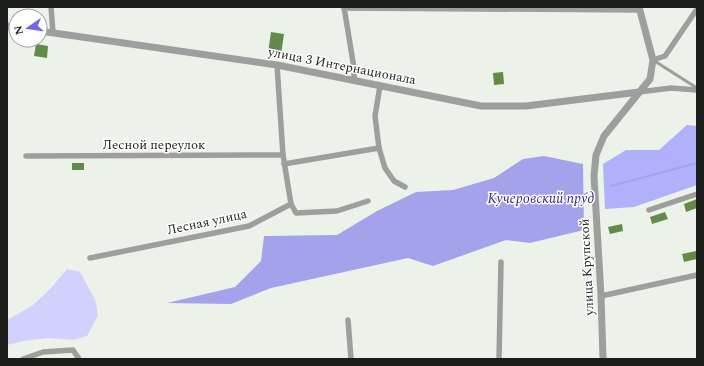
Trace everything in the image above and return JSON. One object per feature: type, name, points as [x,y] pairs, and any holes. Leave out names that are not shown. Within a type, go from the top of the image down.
[{"type":"street","points":[[52,7],[53,33]]},
{"type":"street","points":[[354,81],[354,68],[344,7],[639,9],[653,60],[665,56],[697,9]]},
{"type":"street","name":"улица 3 Интернационала","points":[[48,32],[277,65],[481,106],[526,106],[640,92]]},
{"type":"street","name":"улица Крупской","points":[[603,359],[594,176],[596,155],[604,136],[650,79],[653,60]]},
{"type":"street","points":[[277,65],[284,164],[290,204],[296,213],[337,211],[368,201]]},
{"type":"street","points":[[380,86],[375,116],[379,148],[385,168],[394,181],[405,187]]},
{"type":"street","points":[[640,92],[671,88],[697,89]]},
{"type":"street","points":[[284,164],[379,148]]},
{"type":"street","name":"Лесной переулок","points":[[26,156],[283,155]]},
{"type":"street","points":[[649,210],[697,194]]},
{"type":"street","name":"Лесная улица","points":[[90,258],[249,226],[290,204]]},
{"type":"street","points":[[499,359],[501,262]]},
{"type":"street","points":[[601,296],[697,275]]},
{"type":"street","points":[[348,320],[351,359]]},
{"type":"street","points":[[23,359],[43,352],[73,350],[79,359]]},
{"type":"lane","points":[[653,60],[697,89]]},
{"type":"shaded area","points":[[687,125],[697,126],[697,185],[634,207],[605,209],[603,164],[626,150],[659,150]]},
{"type":"shaded area","points":[[67,269],[80,272],[95,299],[98,315],[87,336],[73,340],[48,338],[23,341],[7,345],[7,320],[32,306],[50,289]]},
{"type":"water","name":"Кучеровский пруд","points":[[544,156],[583,164],[584,230],[530,243],[506,240],[433,266],[408,258],[271,288],[231,304],[167,303],[235,287],[261,261],[264,236],[337,235],[377,211],[416,192],[453,190],[494,178],[523,159]]},
{"type":"building","points":[[271,32],[284,34],[281,55],[268,53]]},
{"type":"building","points":[[35,48],[48,48],[47,58],[34,56]]},
{"type":"building","points":[[503,72],[504,84],[494,85],[493,73]]},
{"type":"building","points":[[72,163],[84,163],[84,170],[72,170]]},
{"type":"building","points":[[697,199],[697,208],[686,212],[684,204]]},
{"type":"building","points":[[665,212],[668,219],[652,224],[650,217]]},
{"type":"building","points":[[622,224],[623,231],[610,234],[608,227]]},
{"type":"building","points":[[696,251],[697,259],[684,262],[682,254]]},
{"type":"waterway","points":[[611,186],[697,163]]}]
